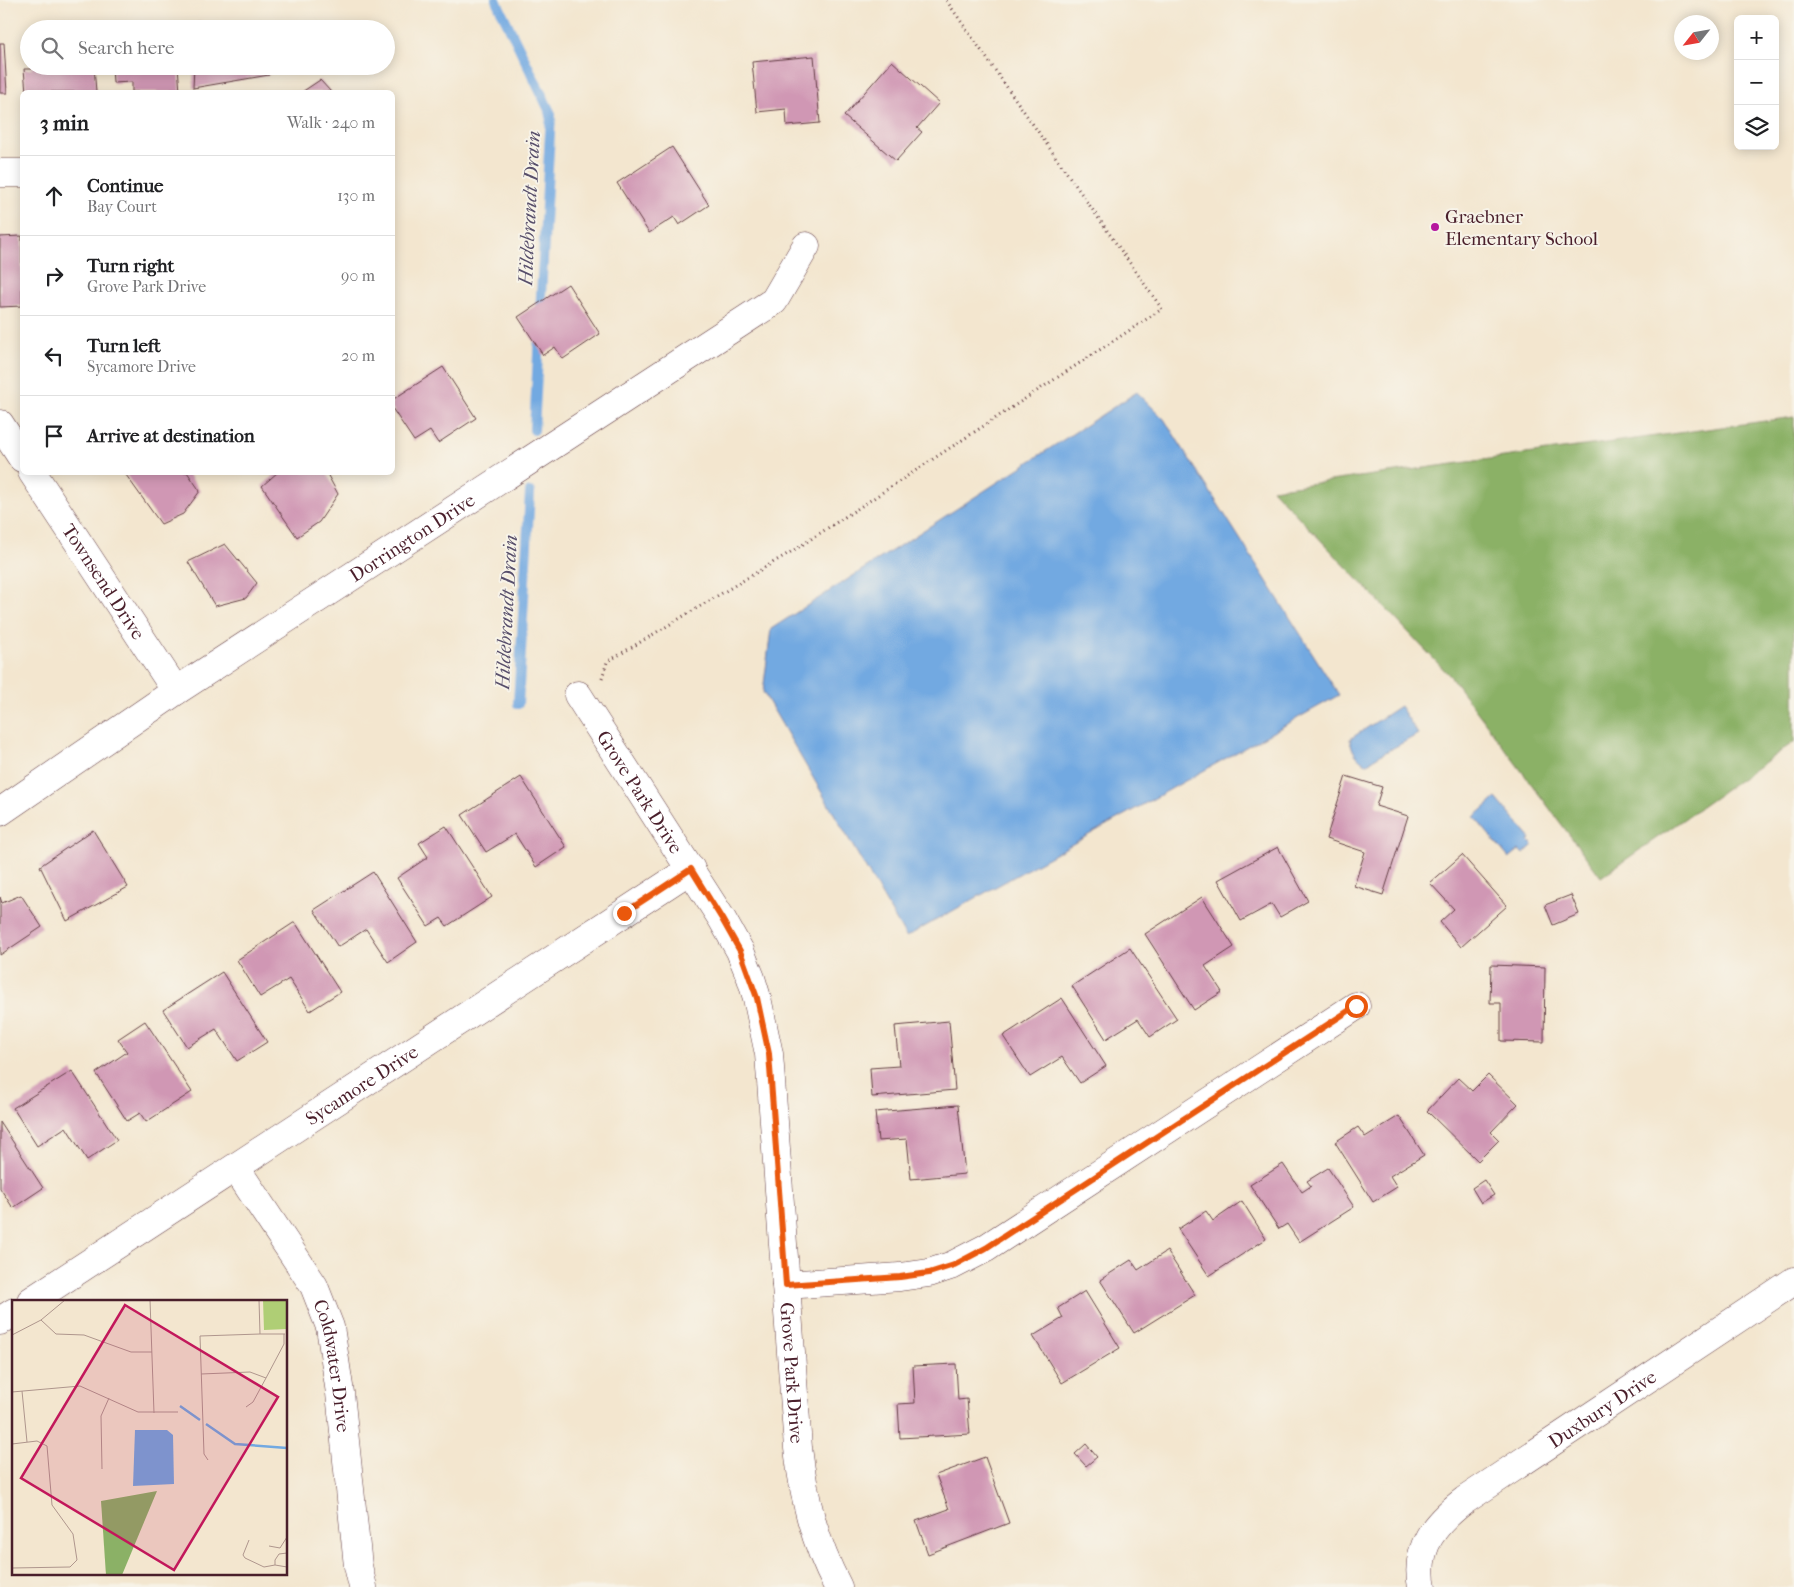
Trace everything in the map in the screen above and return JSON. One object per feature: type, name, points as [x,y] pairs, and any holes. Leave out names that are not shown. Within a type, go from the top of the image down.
[{"type":"street","points":[[0,173],[20,173]]},
{"type":"street","name":"Dorrington Drive","points":[[0,812],[176,691],[774,301],[806,246]]},
{"type":"street","points":[[0,424],[20,455]]},
{"type":"street","name":"Townsend Drive","points":[[34,475],[176,691]]},
{"type":"street","name":"Grove Park Drive","points":[[578,695],[719,913],[740,951],[757,998],[769,1054],[798,1448],[803,1486],[806,1504],[823,1558],[838,1587]]},
{"type":"street","name":"Sycamore Drive","points":[[34,1300],[691,869]]},
{"type":"street","points":[[786,1285],[900,1277],[929,1273],[954,1265],[986,1248],[1356,1006]]},
{"type":"street","name":"Coldwater Drive","points":[[236,1168],[314,1286],[330,1327],[340,1393],[358,1566],[364,1587]]},
{"type":"street","name":"Duxbury Drive","points":[[1422,1587],[1419,1575],[1422,1550],[1432,1530],[1445,1515],[1794,1281]]},
{"type":"street","points":[[0,1321],[12,1313]]},
{"type":"path","points":[[600,680],[604,676],[605,666],[608,662],[799,547],[1162,309],[946,0]]},
{"type":"green space","points":[[1794,417],[1794,742],[1601,877],[1451,677],[1272,489]]},
{"type":"water","points":[[1137,392],[1164,419],[1339,695],[906,937],[763,692],[771,629]]},
{"type":"water","points":[[1400,706],[1418,734],[1366,764],[1355,753],[1350,739]]},
{"type":"water","points":[[1496,798],[1531,839],[1529,841],[1533,845],[1523,854],[1519,850],[1509,858],[1474,817]]},
{"type":"building","points":[[0,43],[4,43],[7,93],[0,93]]},
{"type":"building","points":[[814,56],[820,123],[787,126],[786,109],[757,112],[752,62]]},
{"type":"building","points":[[892,61],[939,103],[917,128],[922,132],[896,161],[844,116]]},
{"type":"building","points":[[25,75],[95,75],[96,90],[26,90]]},
{"type":"building","points":[[113,75],[179,75],[180,90],[132,90],[132,82],[113,83]]},
{"type":"building","points":[[194,75],[269,75],[193,88]]},
{"type":"building","points":[[320,80],[329,90],[305,90]]},
{"type":"building","points":[[672,147],[709,205],[679,225],[674,217],[649,233],[617,183]]},
{"type":"building","points":[[20,236],[20,306],[0,307],[0,237]]},
{"type":"building","points":[[568,284],[600,334],[563,359],[555,347],[543,355],[518,317]]},
{"type":"building","points":[[443,367],[476,418],[438,443],[430,431],[414,441],[395,412],[395,398]]},
{"type":"building","points":[[126,475],[189,475],[200,491],[183,514],[161,524]]},
{"type":"building","points":[[275,475],[328,475],[338,494],[319,522],[297,537],[262,486]]},
{"type":"building","points":[[225,544],[257,583],[246,598],[215,606],[188,562]]},
{"type":"building","points":[[1346,776],[1382,787],[1376,806],[1408,816],[1383,895],[1354,886],[1365,852],[1326,839]]},
{"type":"building","points":[[521,777],[566,847],[536,867],[515,834],[486,852],[462,815]]},
{"type":"building","points":[[446,826],[492,897],[447,926],[441,918],[428,926],[397,878],[428,857],[419,843]]},
{"type":"building","points":[[93,830],[128,887],[67,921],[40,866]]},
{"type":"building","points":[[1278,847],[1308,901],[1280,917],[1272,904],[1241,921],[1218,880]]},
{"type":"building","points":[[1462,855],[1507,906],[1461,947],[1440,922],[1454,909],[1430,883]]},
{"type":"building","points":[[373,872],[417,942],[388,962],[366,929],[338,947],[314,910]]},
{"type":"building","points":[[21,895],[42,927],[0,955],[0,897],[2,903]]},
{"type":"building","points":[[1571,895],[1579,914],[1553,925],[1545,905]]},
{"type":"building","points":[[1202,897],[1234,947],[1205,966],[1222,992],[1194,1010],[1145,934]]},
{"type":"building","points":[[295,922],[340,992],[310,1011],[289,979],[260,997],[237,960]]},
{"type":"building","points":[[1130,948],[1177,1019],[1150,1037],[1138,1019],[1106,1039],[1072,986]]},
{"type":"building","points":[[1491,965],[1545,967],[1544,1042],[1501,1041],[1501,1003],[1490,1003]]},
{"type":"building","points":[[222,972],[267,1042],[237,1061],[216,1029],[187,1047],[163,1010]]},
{"type":"building","points":[[1062,998],[1106,1066],[1080,1083],[1062,1057],[1030,1077],[1003,1036]]},
{"type":"building","points":[[145,1021],[192,1092],[146,1122],[140,1113],[127,1121],[96,1073],[127,1052],[118,1039]]},
{"type":"building","points":[[949,1021],[955,1090],[872,1097],[870,1068],[899,1066],[895,1026]]},
{"type":"building","points":[[72,1071],[117,1140],[87,1160],[66,1127],[37,1146],[13,1108]]},
{"type":"building","points":[[1488,1075],[1518,1104],[1491,1132],[1499,1140],[1478,1161],[1427,1111],[1458,1078],[1472,1091]]},
{"type":"building","points":[[958,1105],[965,1174],[911,1179],[907,1139],[878,1141],[875,1112]]},
{"type":"building","points":[[1399,1116],[1424,1155],[1390,1176],[1397,1187],[1373,1202],[1335,1142],[1358,1127],[1365,1137]]},
{"type":"building","points":[[0,1122],[43,1188],[13,1208],[0,1188]]},
{"type":"building","points":[[1283,1164],[1302,1192],[1311,1186],[1307,1181],[1328,1168],[1354,1207],[1299,1242],[1287,1224],[1279,1229],[1250,1185]]},
{"type":"building","points":[[1484,1180],[1494,1195],[1481,1203],[1472,1188]]},
{"type":"building","points":[[1242,1201],[1266,1239],[1209,1276],[1178,1229],[1206,1211],[1213,1221]]},
{"type":"building","points":[[1167,1251],[1195,1295],[1134,1333],[1100,1280],[1131,1260],[1138,1270]]},
{"type":"building","points":[[1085,1291],[1120,1348],[1062,1383],[1033,1336],[1063,1318],[1058,1308]]},
{"type":"building","points":[[956,1364],[958,1400],[967,1399],[970,1434],[900,1438],[898,1404],[915,1403],[913,1366]]},
{"type":"building","points":[[1086,1444],[1097,1457],[1086,1466],[1075,1454]]},
{"type":"building","points":[[985,1457],[1009,1523],[928,1554],[916,1521],[949,1509],[936,1475]]},
{"type":"waterway","name":"Hildebrandt Drain","points":[[496,0],[551,114],[540,314]]},
{"type":"waterway","name":"Hildebrandt Drain","points":[[534,430],[539,336]]},
{"type":"waterway","name":"Hildebrandt Drain","points":[[518,704],[530,492]]},
{"type":"place","name":"Graebner Elementary School","points":[[1435,227]]},
{"type":"route","points":[[624,913],[691,869],[740,951],[757,998],[769,1054],[786,1285],[900,1277],[929,1273],[954,1265],[986,1248],[1356,1006]]}]
